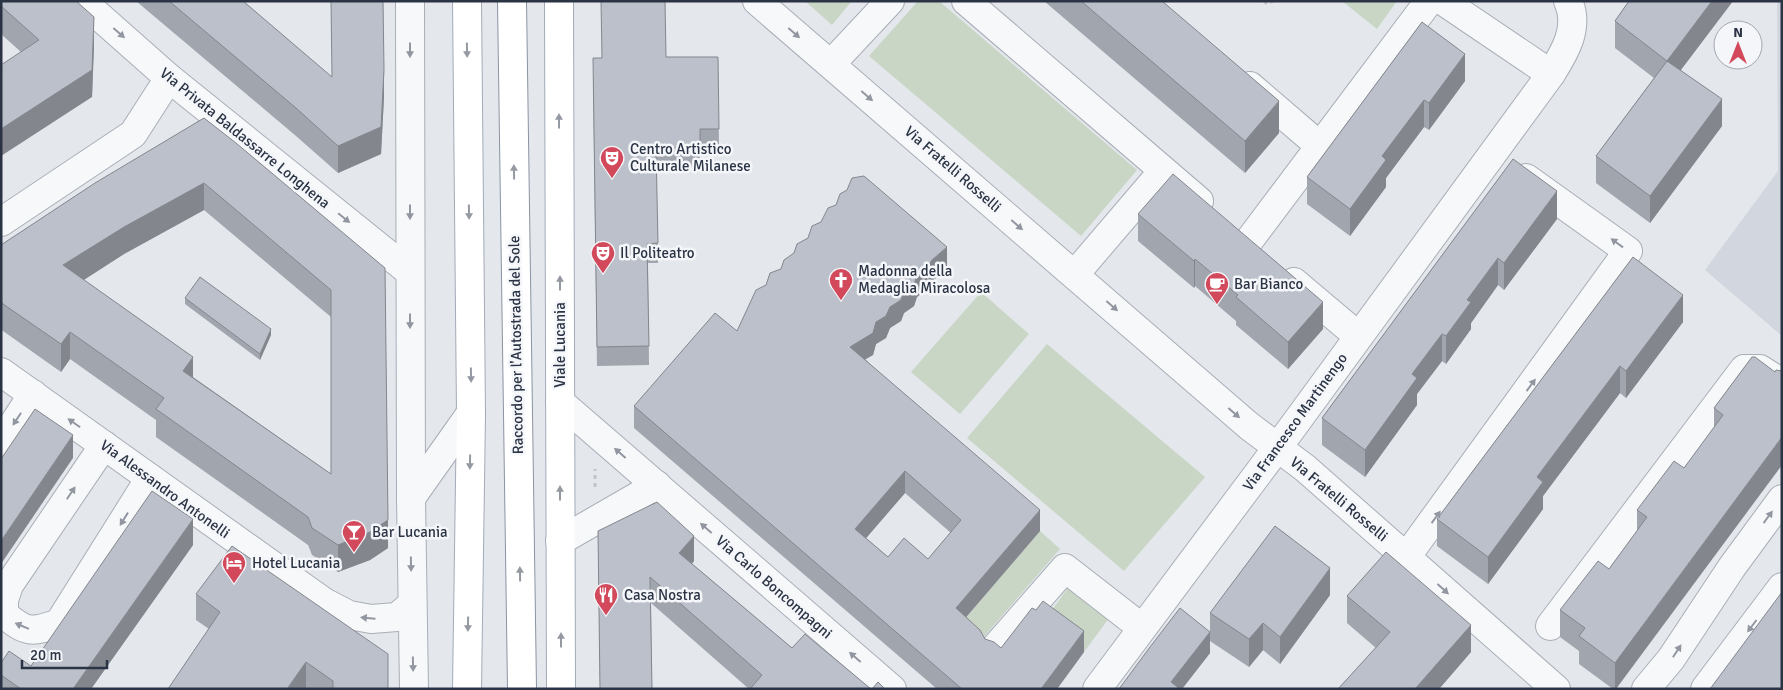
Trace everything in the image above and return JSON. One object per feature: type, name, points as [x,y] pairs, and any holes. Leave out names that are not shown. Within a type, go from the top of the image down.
[{"type":"main road","points":[[467,1],[471,413],[467,689]]},
{"type":"main road","name":"Raccordo per l'Autostrada del Sole","points":[[512,1],[522,689]]},
{"type":"main road","name":"Viale Lucania","points":[[559,1],[561,689]]},
{"type":"street","name":"Via Privata Baldassarre Longhena","points":[[82,1],[169,78],[410,272]]},
{"type":"street","points":[[410,1],[410,498],[414,689]]},
{"type":"street","name":"Via Fratelli Rosselli","points":[[757,1],[1276,448],[1305,468],[1407,556],[1532,670],[1556,689]]},
{"type":"street","points":[[830,64],[890,1]]},
{"type":"street","points":[[966,1],[1358,336]]},
{"type":"street","points":[[1248,242],[1429,1]]},
{"type":"street","points":[[1443,1],[1551,74]]},
{"type":"street","name":"Via Francesco Martinengo","points":[[1097,689],[1551,74],[1565,53],[1571,37],[1577,4]]},
{"type":"street","points":[[1232,71],[1321,147]]},
{"type":"street","points":[[1,222],[133,134],[169,78]]},
{"type":"street","points":[[1407,556],[1628,252],[1492,153]]},
{"type":"street","points":[[1075,274],[1163,171]]},
{"type":"street","points":[[1550,626],[1744,369],[1760,369],[1782,383]]},
{"type":"street","name":"Via Alessandro Antonelli","points":[[1,372],[324,602],[349,615],[370,619],[397,617],[412,604]]},
{"type":"street","points":[[1,444],[33,394]]},
{"type":"street","name":"Via Carlo Boncompagni","points":[[560,402],[892,689]]},
{"type":"street","points":[[410,498],[471,413]]},
{"type":"street","points":[[104,444],[9,585],[4,600],[4,614],[18,626],[37,631],[59,624],[150,478]]},
{"type":"street","points":[[560,541],[657,485]]},
{"type":"street","points":[[1646,689],[1672,659],[1732,567],[1782,499]]},
{"type":"street","points":[[995,648],[1065,568],[1142,628]]},
{"type":"street","points":[[1705,689],[1782,587]]},
{"type":"path","points":[[1264,1],[1267,4],[1273,1]]},
{"type":"path","points":[[595,469],[595,488]]},
{"type":"shaded area","points":[[1777,1],[1782,1],[1782,336],[1705,270],[1778,171]]},
{"type":"green space","points":[[805,1],[850,1],[851,2],[832,25]]},
{"type":"green space","points":[[918,1],[939,1],[1137,170],[1081,236],[869,56]]},
{"type":"green space","points":[[1342,1],[1397,1],[1377,29]]},
{"type":"green space","points":[[981,292],[1029,334],[960,414],[911,372]]},
{"type":"green space","points":[[1047,344],[1205,477],[1124,571],[967,438]]},
{"type":"green space","points":[[1040,531],[1060,549],[975,647],[952,634]]},
{"type":"green space","points":[[1071,584],[1112,614],[1084,652],[1043,622]]},
{"type":"building","points":[[1,1],[76,1],[94,17],[92,70],[1,129],[1,65],[39,40],[1,6]]},
{"type":"building","points":[[169,1],[243,1],[332,77],[331,1],[383,1],[384,70],[381,127],[338,146]]},
{"type":"building","points":[[601,1],[665,1],[666,57],[718,57],[719,129],[700,129],[700,148],[656,148],[658,243],[647,244],[649,346],[597,347],[593,58],[602,58]]},
{"type":"building","points":[[1081,1],[1162,1],[1279,101],[1245,141]]},
{"type":"building","points":[[1629,1],[1712,1],[1667,61],[1615,21]]},
{"type":"building","points":[[1422,22],[1465,54],[1429,103],[1424,100],[1382,156],[1386,160],[1350,209],[1307,177]]},
{"type":"building","points":[[1667,61],[1722,99],[1650,196],[1596,156]]},
{"type":"building","points":[[204,118],[385,268],[388,520],[370,532],[338,545],[312,528],[308,517],[156,409],[164,398],[70,332],[61,344],[3,304],[1,301],[1,245],[95,183]],"holes":[[[204,183],[331,290],[331,474],[183,371],[193,357],[63,265],[124,227]]]},
{"type":"building","points":[[1513,159],[1557,191],[1504,263],[1498,258],[1467,300],[1471,302],[1446,336],[1442,334],[1412,374],[1417,378],[1365,450],[1322,418]]},
{"type":"building","points":[[1173,174],[1323,302],[1288,342],[1236,297],[1238,295],[1138,214]]},
{"type":"building","points":[[864,176],[947,247],[917,276],[914,284],[904,291],[901,300],[890,307],[886,316],[876,322],[873,333],[850,347],[1040,510],[956,608],[980,630],[985,639],[994,642],[1001,648],[1032,608],[1036,610],[1043,601],[1084,631],[1041,689],[962,689],[634,406],[715,313],[737,331],[756,290],[766,285],[770,273],[781,269],[784,260],[794,253],[797,244],[808,238],[812,226],[821,222],[828,208],[836,205],[840,194],[847,190],[852,178]],"holes":[[[905,471],[961,520],[928,559],[904,538],[888,557],[855,529]]]},
{"type":"building","points":[[1633,257],[1683,295],[1626,371],[1620,366],[1537,477],[1543,482],[1488,557],[1437,519]]},
{"type":"building","points":[[200,277],[271,329],[260,354],[185,298]]},
{"type":"building","points":[[1752,357],[1755,357],[1775,372],[1776,370],[1782,371],[1782,437],[1615,663],[1579,636],[1585,628],[1560,610],[1598,561],[1609,569],[1647,517],[1637,510],[1674,461],[1684,468],[1723,415],[1714,408]]},
{"type":"building","points":[[35,409],[73,435],[1,541],[1,459]]},
{"type":"building","points":[[152,491],[193,519],[73,689],[21,689],[1,675],[1,663],[9,651],[31,666]]},
{"type":"building","points":[[657,502],[694,536],[679,553],[792,648],[805,634],[871,689],[750,689],[762,675],[650,577],[652,689],[600,689],[598,531]]},
{"type":"building","points":[[1275,526],[1330,568],[1280,637],[1263,623],[1249,639],[1210,613]]},
{"type":"building","points":[[232,546],[388,654],[388,689],[333,689],[333,681],[306,662],[287,689],[168,689],[220,612],[196,594]]},
{"type":"building","points":[[1386,552],[1471,625],[1415,689],[1338,689],[1390,632],[1347,596]]},
{"type":"building","points":[[1782,592],[1782,689],[1710,689]]},
{"type":"building","points":[[1180,608],[1210,632],[1171,682],[1180,689],[1119,689],[1150,647]]},
{"type":"building","points":[[878,682],[885,689],[872,689]]},
{"type":"place","name":"Centro Artistico Culturale Milanese","points":[[612,179]]},
{"type":"place","name":"Il Politeatro","points":[[603,274]]},
{"type":"place","name":"Madonna della Medaglia Miracolosa","points":[[841,301]]},
{"type":"place","name":"Bar Bianco","points":[[1217,305]]},
{"type":"place","name":"Bar Lucania","points":[[354,553]]},
{"type":"place","name":"Hotel Lucania","points":[[234,584]]},
{"type":"place","name":"Casa Nostra","points":[[606,616]]}]
